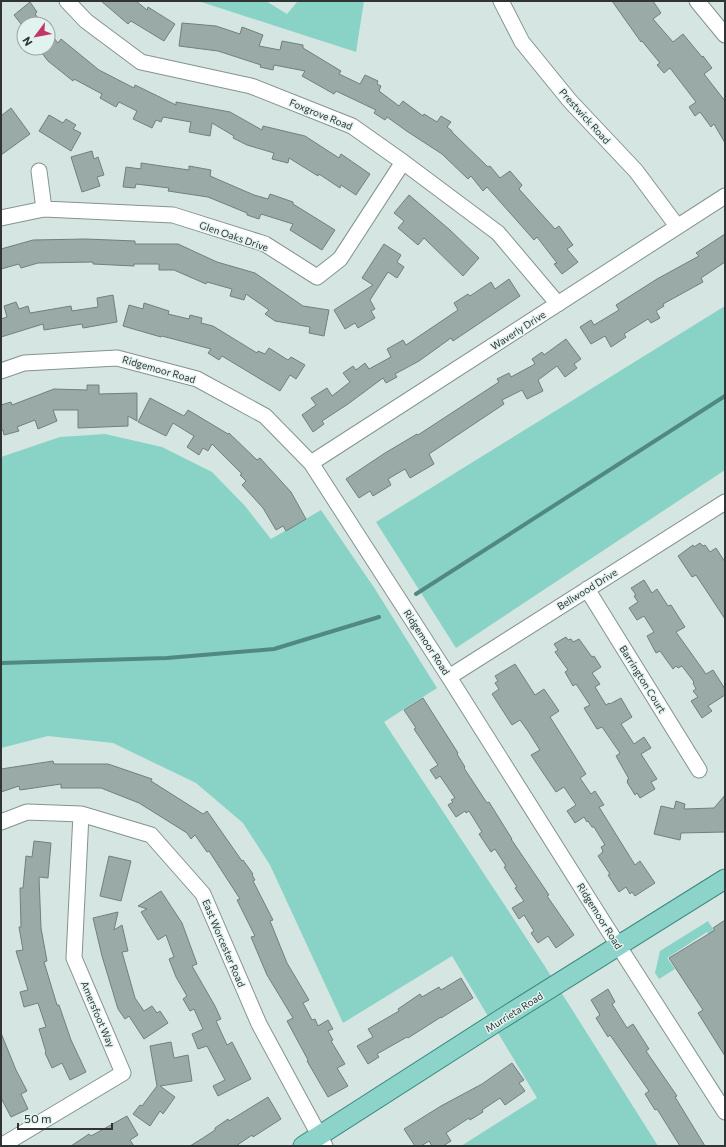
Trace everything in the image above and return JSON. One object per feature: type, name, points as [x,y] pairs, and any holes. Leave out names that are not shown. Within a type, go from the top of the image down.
[{"type":"main road","name":"Murrieta Road","points":[[304,1146],[322,1141],[498,1021],[725,879]]},
{"type":"street","name":"Foxgrove Road","points":[[67,1],[86,21],[141,62],[251,86],[352,126],[498,233],[558,304]]},
{"type":"street","name":"Prestwick Road","points":[[501,1],[522,42],[570,102],[636,171],[677,226]]},
{"type":"street","points":[[697,1],[725,35]]},
{"type":"street","name":"Glen Oaks Drive","points":[[1,218],[44,208],[173,215],[265,244],[317,277],[340,259],[403,162]]},
{"type":"street","points":[[40,171],[44,208]]},
{"type":"street","name":"Waverly Drive","points":[[311,463],[725,196]]},
{"type":"street","name":"Ridgemoor Road","points":[[1,371],[24,363],[117,358],[197,379],[265,416],[311,463],[449,677],[618,946],[725,1112]]},
{"type":"street","name":"Bellwood Drive","points":[[449,677],[724,504]]},
{"type":"street","name":"Barrington Court","points":[[587,589],[699,770]]},
{"type":"street","name":"East Worcester Road","points":[[1,822],[27,812],[81,814],[152,835],[203,894],[259,1024],[322,1141]]},
{"type":"street","name":"Amersfoot Way","points":[[1,1146],[123,1073],[74,958],[81,814]]},
{"type":"green space","points":[[198,1],[266,1],[287,14],[298,1],[364,1],[356,52]]},
{"type":"green space","points":[[725,306],[725,470],[456,648],[376,522]]},
{"type":"green space","points":[[105,434],[162,447],[212,472],[245,506],[271,539],[321,510],[375,589],[437,688],[384,722],[544,965],[658,1146],[461,1146],[537,1098],[452,956],[343,1023],[270,865],[243,823],[196,783],[113,743],[48,736],[1,748],[1,457],[60,437]]},
{"type":"green space","points":[[708,921],[725,948],[722,955],[707,932],[667,958],[675,969],[659,979],[655,973],[660,951]]},
{"type":"building","points":[[101,1],[136,1],[147,10],[148,7],[175,24],[164,41],[131,21],[128,24]]},
{"type":"building","points":[[612,1],[653,1],[661,13],[653,19],[673,42],[683,34],[702,57],[703,56],[712,68],[704,74],[725,101],[725,143],[714,124],[711,127],[700,112],[695,116],[689,107],[696,102],[670,68],[664,73],[657,65],[660,63],[642,41],[641,42]]},
{"type":"building","points":[[30,2],[37,12],[35,14],[37,16],[16,16],[16,18],[14,15]]},
{"type":"building","points":[[182,23],[216,26],[240,34],[242,27],[263,35],[259,46],[280,50],[282,41],[303,45],[303,48],[341,71],[339,74],[360,84],[365,75],[378,81],[377,84],[381,86],[379,91],[399,106],[403,101],[423,116],[424,114],[437,122],[441,116],[451,122],[447,127],[488,167],[490,166],[500,178],[510,171],[522,185],[519,189],[555,229],[559,226],[573,245],[567,249],[578,262],[562,274],[554,264],[557,263],[537,237],[534,240],[487,187],[483,191],[471,176],[468,179],[442,154],[387,117],[385,120],[374,113],[376,110],[336,91],[334,94],[302,76],[305,71],[274,65],[273,70],[260,67],[261,65],[218,51],[179,46]]},
{"type":"building","points":[[61,39],[99,70],[134,88],[135,85],[176,105],[176,102],[230,112],[262,130],[263,126],[305,136],[339,158],[341,154],[370,174],[356,195],[341,185],[340,188],[319,174],[318,176],[289,158],[288,163],[272,159],[274,153],[247,145],[233,138],[234,136],[212,123],[210,136],[189,132],[191,122],[163,117],[161,122],[156,120],[152,128],[133,119],[137,111],[119,102],[116,107],[100,98],[102,94],[74,79],[73,81],[48,61],[44,56],[56,56],[56,41],[58,43]]},
{"type":"building","points":[[11,108],[30,134],[1,155],[1,116]]},
{"type":"building","points":[[49,115],[63,123],[66,119],[76,125],[73,129],[81,133],[71,151],[39,131]]},
{"type":"building","points":[[92,151],[94,159],[98,157],[104,175],[97,177],[100,186],[82,192],[71,157]]},
{"type":"building","points":[[141,163],[189,170],[189,166],[211,170],[210,176],[254,195],[268,199],[270,194],[293,202],[293,204],[335,230],[322,250],[290,230],[293,224],[261,214],[259,219],[208,197],[168,191],[169,188],[136,184],[135,188],[123,187],[126,167],[141,169]]},
{"type":"building","points":[[409,195],[450,230],[479,258],[463,276],[424,238],[418,245],[398,228],[404,221],[394,213]]},
{"type":"building","points":[[725,234],[725,262],[701,278],[703,282],[663,304],[664,306],[656,311],[660,318],[651,323],[648,319],[624,334],[626,337],[611,347],[605,336],[591,344],[580,327],[591,320],[594,325],[619,310],[616,305],[657,279],[699,256],[696,253]]},
{"type":"building","points":[[86,239],[135,241],[135,244],[178,244],[217,262],[255,273],[303,306],[329,310],[324,336],[309,333],[310,327],[275,321],[265,314],[269,310],[246,294],[244,300],[230,296],[232,289],[207,282],[206,284],[174,270],[159,270],[159,264],[134,264],[134,266],[93,264],[93,262],[38,263],[21,268],[19,264],[1,269],[1,249],[33,240]]},
{"type":"building","points":[[384,244],[401,255],[397,262],[404,267],[397,278],[388,272],[370,300],[375,309],[371,311],[375,318],[358,328],[355,323],[345,329],[334,310],[373,285],[362,278]]},
{"type":"building","points":[[509,279],[520,296],[453,341],[451,338],[419,361],[395,374],[397,377],[386,383],[383,378],[322,421],[324,424],[313,432],[302,415],[316,405],[311,398],[327,388],[332,396],[350,382],[343,373],[353,366],[356,370],[365,363],[369,369],[391,357],[387,349],[403,340],[406,345],[458,310],[454,303],[468,294],[470,296],[491,282],[495,289]]},
{"type":"building","points":[[113,295],[117,322],[83,328],[82,324],[44,330],[43,324],[1,337],[1,319],[7,317],[4,306],[16,302],[19,309],[28,306],[30,313],[71,306],[72,311],[98,307],[97,298]]},
{"type":"building","points":[[144,303],[169,311],[168,314],[189,319],[190,315],[202,318],[201,323],[213,326],[257,353],[258,351],[265,354],[269,348],[288,360],[291,357],[305,365],[296,379],[290,375],[280,391],[222,356],[219,360],[208,353],[211,349],[123,326],[129,305],[143,309]]},
{"type":"building","points":[[566,339],[581,359],[574,364],[577,368],[565,377],[557,366],[538,380],[543,391],[527,399],[522,390],[502,400],[504,404],[429,454],[434,464],[410,478],[405,469],[388,479],[391,485],[373,496],[370,491],[359,498],[346,479],[385,453],[417,434],[418,435],[499,382],[497,379],[509,373],[511,377],[535,364],[532,359],[542,352],[544,355]]},
{"type":"building","points":[[87,385],[99,385],[99,394],[137,393],[137,421],[128,416],[128,426],[78,428],[78,410],[53,410],[57,421],[38,429],[35,420],[17,427],[19,431],[4,435],[3,430],[1,431],[1,405],[11,402],[12,405],[54,389],[87,390]]},
{"type":"building","points":[[150,398],[184,416],[188,410],[228,434],[229,433],[257,460],[260,458],[291,492],[306,519],[286,531],[283,526],[276,530],[263,508],[242,485],[246,481],[240,475],[242,474],[212,444],[208,451],[203,448],[199,455],[187,447],[194,436],[173,423],[166,436],[138,422]]},
{"type":"building","points":[[700,543],[703,546],[705,545],[710,552],[716,548],[725,562],[725,619],[696,575],[692,577],[678,556],[693,545],[694,547]]},
{"type":"building","points":[[644,580],[652,593],[657,589],[668,606],[671,605],[685,627],[676,632],[706,674],[713,670],[725,689],[725,695],[708,706],[712,711],[702,718],[691,701],[698,697],[693,691],[696,689],[693,683],[694,682],[682,666],[678,668],[676,666],[673,669],[660,651],[656,653],[647,636],[654,632],[644,616],[637,620],[629,608],[638,602],[634,596],[636,595],[631,588]]},
{"type":"building","points":[[566,637],[568,640],[571,639],[573,642],[579,639],[592,657],[594,656],[601,667],[592,673],[600,684],[595,687],[606,705],[621,698],[632,717],[621,724],[634,744],[644,737],[651,748],[641,754],[657,779],[651,782],[655,789],[640,798],[637,793],[635,795],[627,782],[629,779],[616,756],[620,753],[602,727],[597,729],[584,708],[590,705],[576,684],[573,686],[565,672],[568,670],[555,652],[558,650],[554,644]]},
{"type":"building","points":[[515,664],[535,695],[544,689],[559,711],[550,717],[586,774],[580,778],[591,794],[595,791],[604,805],[599,807],[635,865],[640,861],[655,883],[635,896],[632,892],[630,894],[626,887],[619,892],[608,875],[610,874],[598,856],[603,851],[601,847],[605,845],[594,827],[592,827],[588,821],[587,822],[584,817],[575,823],[567,811],[576,805],[564,787],[556,792],[531,755],[540,750],[528,731],[520,720],[512,725],[492,694],[499,689],[495,683],[498,681],[495,676]]},
{"type":"building","points":[[423,698],[458,753],[457,754],[465,767],[464,768],[487,803],[489,802],[511,839],[549,895],[547,896],[574,935],[556,948],[548,936],[538,943],[531,933],[534,931],[524,915],[519,919],[512,908],[524,901],[515,888],[517,887],[504,867],[506,866],[495,849],[491,852],[479,834],[482,832],[469,811],[466,813],[465,811],[456,817],[448,805],[453,802],[451,800],[455,798],[440,776],[436,779],[430,770],[438,765],[414,729],[416,728],[404,710]]},
{"type":"building","points":[[53,761],[54,764],[108,764],[152,779],[151,781],[203,814],[207,811],[242,861],[243,860],[253,874],[252,875],[255,880],[253,881],[273,920],[270,921],[287,963],[309,1000],[303,1003],[312,1020],[315,1019],[318,1026],[328,1020],[333,1029],[328,1031],[333,1040],[331,1041],[345,1064],[337,1068],[348,1086],[328,1097],[307,1061],[308,1060],[287,1021],[293,1018],[267,975],[251,937],[255,936],[237,900],[240,899],[209,851],[207,852],[195,835],[191,839],[187,833],[139,803],[101,788],[61,788],[61,784],[20,790],[19,786],[1,792],[1,769]]},
{"type":"building","points":[[725,795],[725,832],[681,833],[680,840],[654,834],[661,806],[674,809],[676,801],[685,804],[684,809],[714,808]]},
{"type":"building","points":[[34,841],[51,843],[48,878],[39,877],[41,928],[47,961],[44,962],[57,1005],[59,1005],[71,1040],[86,1072],[70,1080],[62,1063],[52,1068],[45,1053],[46,1052],[39,1029],[46,1027],[38,1003],[24,1007],[20,992],[28,990],[16,951],[23,950],[19,927],[21,927],[20,888],[23,888],[26,856],[32,857]]},
{"type":"building","points":[[109,856],[131,861],[121,901],[100,896]]},
{"type":"building","points":[[161,891],[182,923],[197,964],[192,966],[221,1019],[216,1021],[227,1045],[232,1042],[251,1079],[218,1096],[213,1086],[225,1080],[207,1046],[198,1049],[192,1034],[203,1029],[194,1009],[190,1011],[183,999],[187,996],[176,977],[169,959],[174,957],[166,935],[158,940],[141,912],[147,909],[138,906]]},
{"type":"building","points":[[118,912],[114,930],[122,925],[128,951],[122,952],[135,998],[144,1011],[152,1006],[157,1013],[160,1011],[168,1023],[144,1039],[129,1016],[125,1019],[118,1009],[102,956],[93,918]]},
{"type":"building","points":[[725,920],[725,1056],[698,1013],[703,1010],[669,958],[715,930],[713,928]]},
{"type":"building","points":[[461,978],[473,998],[408,1038],[407,1037],[377,1054],[379,1057],[368,1064],[357,1046],[373,1037],[368,1029],[399,1011],[398,1009],[420,994],[422,997],[439,987],[441,990]]},
{"type":"building","points":[[608,989],[615,1002],[612,1004],[627,1028],[633,1024],[649,1049],[646,1051],[677,1096],[675,1097],[705,1146],[680,1146],[657,1109],[655,1110],[645,1094],[649,1091],[610,1035],[608,1037],[596,1018],[600,1015],[591,1000]]},
{"type":"building","points":[[1,1033],[16,1070],[27,1091],[21,1094],[28,1109],[11,1117],[1,1098]]},
{"type":"building","points":[[171,1042],[174,1058],[188,1055],[192,1081],[160,1086],[175,1097],[163,1114],[160,1111],[150,1126],[133,1114],[140,1105],[142,1106],[157,1086],[150,1046]]},
{"type":"building","points":[[512,1063],[524,1080],[519,1083],[525,1091],[505,1105],[500,1098],[482,1110],[483,1112],[470,1120],[469,1118],[446,1133],[451,1141],[443,1146],[432,1146],[429,1141],[421,1146],[415,1146],[404,1129],[441,1106],[482,1084]]},
{"type":"building","points":[[268,1097],[281,1119],[253,1137],[252,1135],[236,1146],[190,1146],[215,1130],[215,1128],[228,1119],[229,1121]]},
{"type":"building","points":[[127,1116],[138,1135],[130,1140],[134,1146],[71,1146],[89,1134],[91,1136]]},
{"type":"waterway","points":[[416,594],[725,396]]},
{"type":"waterway","points":[[1,663],[167,658],[274,649],[379,617]]}]
